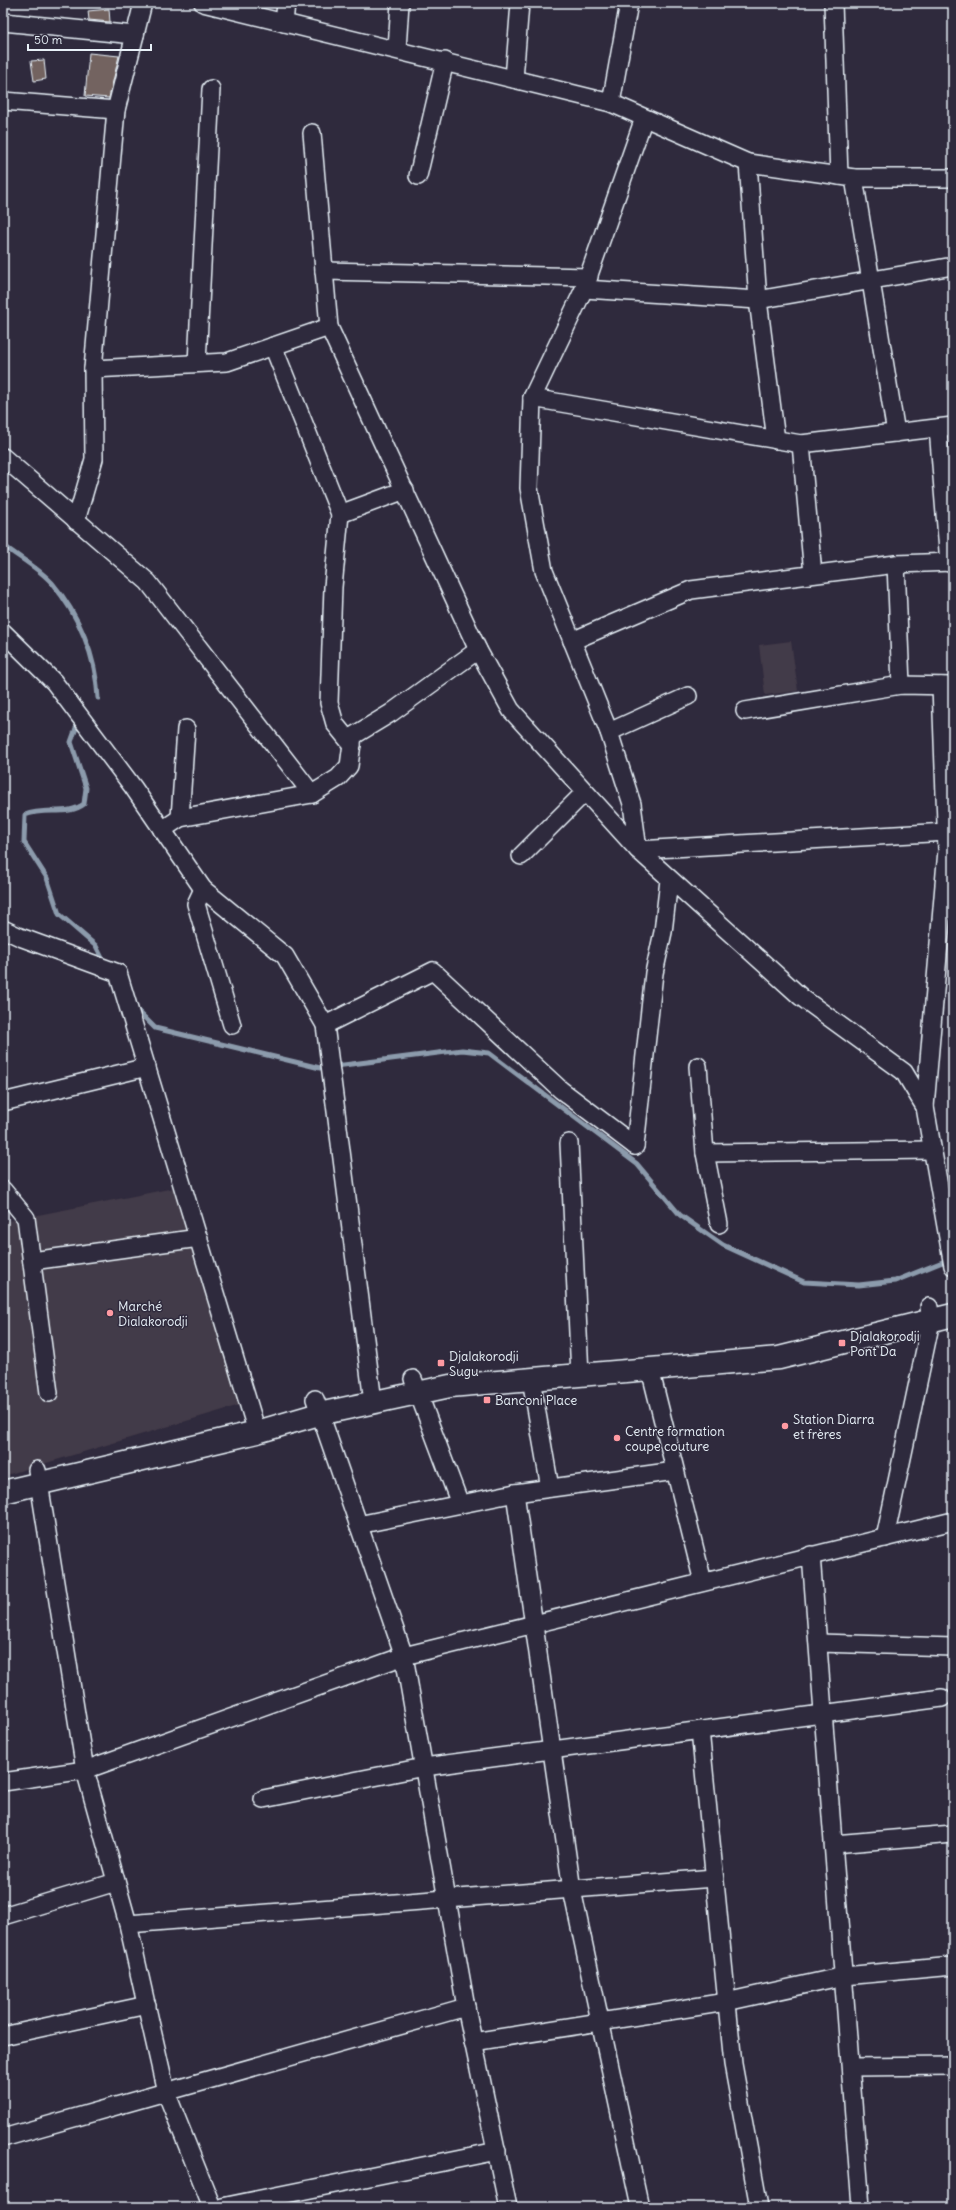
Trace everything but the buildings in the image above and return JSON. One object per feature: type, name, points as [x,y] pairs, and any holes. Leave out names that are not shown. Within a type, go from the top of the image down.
[{"type":"main road","points":[[416,1386],[447,1372],[579,1368],[650,1369],[779,1358],[930,1314],[953,1301]]},
{"type":"main road","points":[[3,1478],[38,1476],[254,1424],[317,1406],[416,1386],[450,1386],[532,1379],[579,1368],[776,1343],[930,1314],[953,1315]]},
{"type":"main road","points":[[3,1492],[38,1476]]},
{"type":"street","points":[[76,521],[94,459],[93,369],[116,110],[143,3]]},
{"type":"street","points":[[203,3],[397,49],[611,103],[748,163],[846,177],[953,178]]},
{"type":"street","points":[[284,23],[286,3]]},
{"type":"street","points":[[397,49],[400,3]]},
{"type":"street","points":[[514,79],[520,3]]},
{"type":"street","points":[[611,103],[629,3]]},
{"type":"street","points":[[833,3],[846,177],[871,280],[896,433]]},
{"type":"street","points":[[3,22],[135,35]]},
{"type":"street","points":[[418,176],[445,62]]},
{"type":"street","points":[[197,363],[211,88]]},
{"type":"street","points":[[3,101],[116,110]]},
{"type":"street","points":[[638,850],[632,804],[609,732],[544,572],[529,488],[532,398],[587,283],[644,118]]},
{"type":"street","points":[[312,133],[329,327],[478,650],[511,710],[584,793],[638,850],[669,880],[801,997],[904,1072],[925,1107]]},
{"type":"street","points":[[748,163],[758,300],[776,440]]},
{"type":"street","points":[[324,271],[587,283],[758,300],[953,266]]},
{"type":"street","points":[[93,369],[227,362],[329,327]]},
{"type":"street","points":[[273,346],[340,514],[333,587],[329,703],[336,724],[352,745]]},
{"type":"street","points":[[532,398],[801,444],[945,427],[951,562],[896,564],[691,590],[572,641]]},
{"type":"street","points":[[801,444],[813,574]]},
{"type":"street","points":[[3,457],[148,582],[312,794]]},
{"type":"street","points":[[340,514],[405,490]]},
{"type":"street","points":[[896,564],[901,685]]},
{"type":"street","points":[[3,632],[54,682],[203,889],[285,956],[325,1025],[372,1395]]},
{"type":"street","points":[[162,830],[180,818],[312,794],[338,778],[349,766],[353,736],[391,713],[478,650]]},
{"type":"street","points":[[745,711],[901,685],[947,686],[947,832],[950,850],[925,1107],[953,1266]]},
{"type":"street","points":[[609,732],[688,696]]},
{"type":"street","points":[[180,818],[186,729]]},
{"type":"street","points":[[520,856],[584,793]]},
{"type":"street","points":[[638,850],[947,832]]},
{"type":"street","points":[[325,1025],[433,971],[561,1090],[635,1146],[654,973],[663,932],[669,880]]},
{"type":"street","points":[[203,889],[196,904],[232,1025]]},
{"type":"street","points":[[3,929],[20,937],[118,973],[254,1424]]},
{"type":"street","points":[[698,1066],[705,1153],[719,1224]]},
{"type":"street","points":[[3,1102],[147,1067]]},
{"type":"street","points":[[569,1143],[579,1368]]},
{"type":"street","points":[[705,1153],[932,1150]]},
{"type":"street","points":[[3,1190],[26,1218],[49,1393]]},
{"type":"street","points":[[32,1261],[199,1238]]},
{"type":"street","points":[[885,1538],[930,1314]]},
{"type":"street","points":[[650,1369],[703,1582]]},
{"type":"street","points":[[532,1379],[550,1488]]},
{"type":"street","points":[[416,1386],[460,1504]]},
{"type":"street","points":[[317,1406],[404,1656],[466,2007],[508,2207]]},
{"type":"street","points":[[358,1526],[514,1493],[676,1471]]},
{"type":"street","points":[[38,1476],[85,1770],[128,1924],[166,2092],[212,2207]]},
{"type":"street","points":[[514,1493],[535,1623],[572,1890],[640,2207]]},
{"type":"street","points":[[3,1782],[85,1770],[404,1656],[953,1521]]},
{"type":"street","points":[[811,1555],[819,1643],[861,2207]]},
{"type":"street","points":[[819,1643],[953,1647]]},
{"type":"street","points":[[263,1798],[424,1767],[942,1698]]},
{"type":"street","points":[[700,1730],[733,2064],[759,2207]]},
{"type":"street","points":[[834,1844],[953,1834]]},
{"type":"street","points":[[128,1924],[714,1878]]},
{"type":"street","points":[[3,1916],[116,1882]]},
{"type":"street","points":[[473,2042],[726,2002],[844,1976],[953,1966]]},
{"type":"street","points":[[3,2036],[147,2005]]},
{"type":"street","points":[[3,2138],[466,2007]]},
{"type":"street","points":[[851,2067],[953,2066]]},
{"type":"street","points":[[222,2207],[497,2151]]},
{"type":"shaded area","points":[[791,641],[798,691],[765,695],[759,645]]},
{"type":"shaded area","name":"Marché Dialakorodji","points":[[179,1187],[243,1404],[3,1476],[3,1222]]},
{"type":"waterway","points":[[3,545],[47,578],[62,595],[78,622],[90,652],[97,682],[98,698]]},
{"type":"waterway","points":[[76,728],[71,742],[86,788],[84,804],[71,810],[40,812],[25,815],[24,842],[47,878],[59,914],[96,946],[105,964]]},
{"type":"waterway","points":[[135,1008],[155,1028],[320,1068],[462,1050],[489,1053],[637,1164],[680,1215],[723,1245],[804,1282],[859,1285],[895,1281],[945,1261]]},
{"type":"place","name":"Marché Dialakorodji","points":[[110,1313]]},
{"type":"place","name":"Djalakorodji Pont Da","points":[[842,1343]]},
{"type":"place","name":"Djalakorodji Sugu","points":[[441,1363]]},
{"type":"place","name":"Banconi Place","points":[[487,1400]]},
{"type":"place","name":"Station Diarra et frères","points":[[785,1426]]},
{"type":"place","name":"Centre formation coupe couture","points":[[617,1438]]}]
